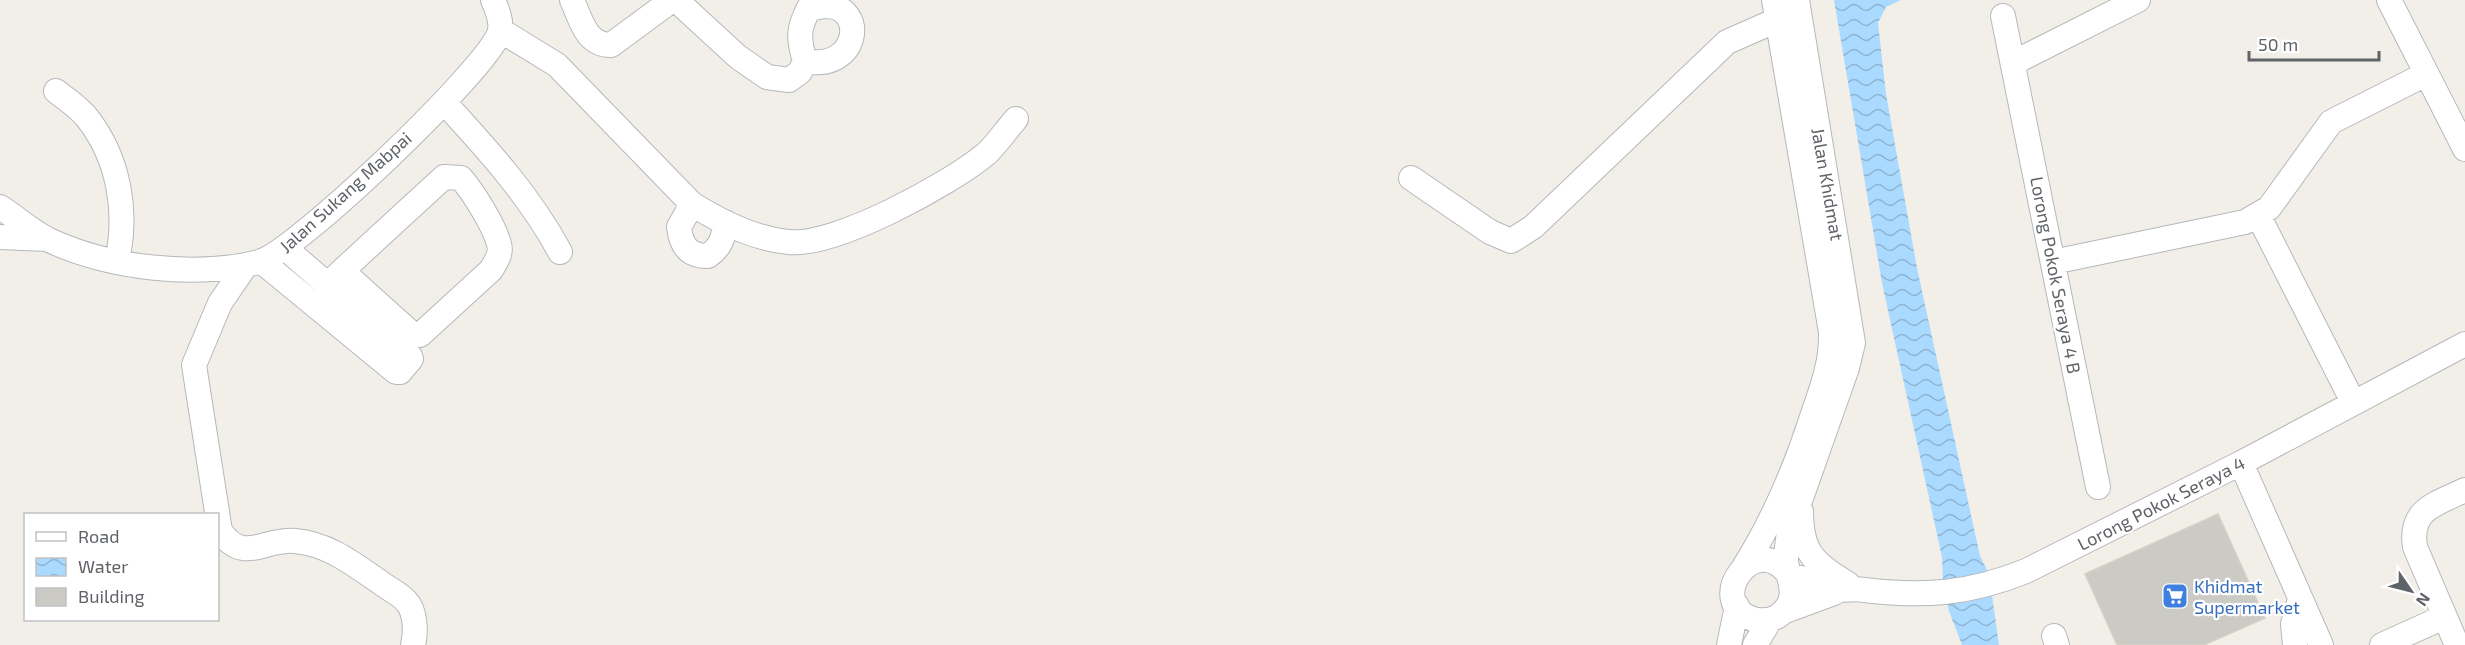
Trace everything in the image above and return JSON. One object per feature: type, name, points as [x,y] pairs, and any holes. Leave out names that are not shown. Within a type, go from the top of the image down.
[{"type":"street","points":[[493,0],[500,30],[557,65],[692,204],[752,234],[790,243],[822,240],[866,223],[924,193],[986,153],[1016,119]]},
{"type":"street","points":[[572,0],[588,35],[600,45],[612,45],[674,0],[738,57],[767,77],[789,80],[800,72],[805,61],[798,40],[800,25],[810,4],[828,6],[847,16],[853,27],[852,41],[845,51],[831,61],[818,64],[805,61]]},
{"type":"street","name":"Jalan Khidmat","points":[[1788,575],[1786,559],[1789,532],[1847,368],[1853,343],[1797,0]]},
{"type":"street","points":[[2013,63],[2138,0]]},
{"type":"street","points":[[2389,0],[2465,149]]},
{"type":"street","points":[[1411,178],[1490,232],[1511,240],[1533,227],[1727,42],[1776,10],[1832,332],[1831,353],[1801,451],[1780,504],[1733,587],[1737,606],[1729,645]]},
{"type":"street","name":"Lorong Pokok Seraya 4 B","points":[[2003,16],[2098,487]]},
{"type":"street","name":"Jalan Sukang Mabpai","points":[[0,237],[47,240],[117,261],[147,267],[200,270],[254,263],[285,248],[355,188],[478,67],[500,30]]},
{"type":"street","points":[[2053,262],[2245,222],[2269,208],[2331,122],[2426,74]]},
{"type":"street","points":[[56,91],[87,117],[106,145],[117,180],[123,219],[117,261]]},
{"type":"street","points":[[444,102],[523,193],[541,217],[560,252]]},
{"type":"street","points":[[285,248],[334,278],[412,334],[420,335],[491,270],[498,259],[500,245],[470,188],[461,178],[444,177],[334,278]]},
{"type":"street","points":[[692,204],[679,227],[682,244],[698,256],[708,256],[717,249],[724,233],[725,222]]},
{"type":"street","name":"Jalan Sukang Mabpai","points":[[0,207],[47,240]]},
{"type":"street","points":[[2258,215],[2353,402]]},
{"type":"street","points":[[217,513],[194,365],[220,303],[254,263],[396,372],[400,372],[411,359],[334,278]]},
{"type":"street","name":"Lorong Pokok Seraya 4","points":[[1788,575],[1846,589],[1913,595],[1943,594],[1992,585],[2026,571],[2241,463],[2465,344]]},
{"type":"street","points":[[2241,463],[2321,645]]},
{"type":"street","points":[[2457,645],[2415,548],[2412,532],[2417,520],[2427,508],[2465,490]]},
{"type":"street","points":[[1737,606],[1751,618],[1777,615],[1846,589],[1806,549],[1801,514],[1803,494]]},
{"type":"street","points":[[219,525],[220,531],[229,544],[248,549],[293,540],[321,546],[344,556],[408,602],[416,632],[413,645]]},
{"type":"street","points":[[1744,567],[1758,561],[1769,561],[1778,565],[1788,575],[1793,592],[1755,645]]},
{"type":"street","points":[[2295,645],[2293,624],[2300,599]]},
{"type":"street","points":[[2382,645],[2444,617]]},
{"type":"water","points":[[1834,0],[1901,0],[1886,7],[1878,23],[1886,94],[1917,268],[1980,556],[1989,574],[1999,645],[1962,645],[1949,611],[1943,583],[1942,557],[1882,283]]},
{"type":"building","name":"Khidmat Supermarket","points":[[2218,514],[2265,618],[2204,645],[2117,645],[2085,574]]},
{"type":"place","name":"Khidmat Supermarket","points":[[2175,596]]}]
